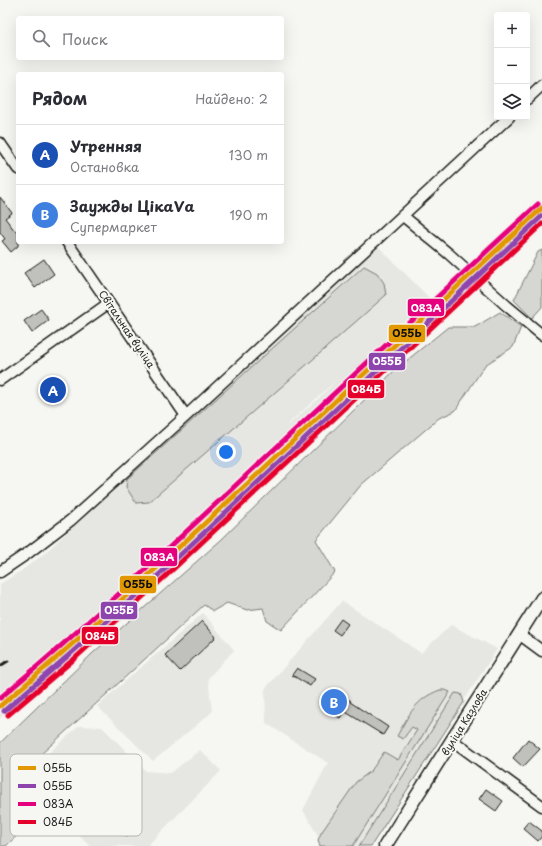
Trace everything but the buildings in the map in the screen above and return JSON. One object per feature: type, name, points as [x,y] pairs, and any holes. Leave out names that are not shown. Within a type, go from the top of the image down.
[{"type":"main road","name":"вуліца Казлова","points":[[385,846],[542,598]]},
{"type":"street","points":[[530,96],[542,85]]},
{"type":"street","points":[[0,572],[28,553],[71,520],[186,416],[506,120]]},
{"type":"street","points":[[0,143],[16,167]]},
{"type":"street","points":[[403,216],[542,335]]},
{"type":"street","name":"Світальная вуліца","points":[[68,244],[186,416]]},
{"type":"street","points":[[0,380],[109,303]]},
{"type":"street","points":[[520,634],[542,651]]},
{"type":"street","points":[[452,740],[542,806]]},
{"type":"shaded area","points":[[378,246],[445,314],[97,634],[0,718],[0,584],[21,571],[45,553],[338,281]],"holes":[[[340,377],[317,400],[288,425]]]},
{"type":"shaded area","points":[[542,250],[542,307],[532,318],[514,300],[538,252]]},
{"type":"shaded area","points":[[364,266],[377,273],[384,283],[386,295],[149,502],[136,503],[126,487],[127,479]]},
{"type":"shaded area","points":[[500,312],[521,327],[513,347],[485,365],[455,411],[439,418],[361,485],[316,540],[335,572],[281,630],[267,621],[263,608],[247,610],[227,603],[213,611],[204,605],[41,754],[10,754],[10,836],[17,836],[6,846],[0,846],[0,743],[93,653],[221,540],[395,370],[448,327],[475,327]]},
{"type":"shaded area","points":[[342,601],[421,653],[451,625],[497,649],[371,846],[324,846],[303,810],[328,763],[266,723],[265,689]]},
{"type":"shaded area","points":[[203,613],[234,650],[208,678],[212,712],[153,761],[97,706]]},
{"type":"shaded area","points":[[440,690],[450,692],[353,846],[320,846],[318,840],[321,833],[356,782],[371,771],[384,752],[398,760],[417,730],[412,727],[403,739],[397,736],[405,721],[414,708],[424,698]]},
{"type":"shaded area","points":[[455,693],[461,694],[464,702],[371,846],[359,846]]},
{"type":"shaded area","points":[[79,726],[102,727],[129,754],[48,754]]},
{"type":"shaded area","points":[[200,750],[221,771],[147,846],[90,846],[80,836],[142,836],[142,767],[146,771],[171,773]]},
{"type":"railway","points":[[0,666],[8,661]]},
{"type":"transit line","name":"083А","points":[[0,698],[128,585],[538,204]]},
{"type":"transit line","name":"055Ь","points":[[0,706],[67,649],[164,561],[542,208]]},
{"type":"transit line","name":"055Б","points":[[4,711],[164,570],[542,216]]},
{"type":"transit line","name":"084Б","points":[[8,715],[73,660],[168,574],[542,224]]},
{"type":"place","name":"Утренняя","points":[[53,390]]},
{"type":"place","name":"Заужды ЦікаVа","points":[[334,702]]}]
